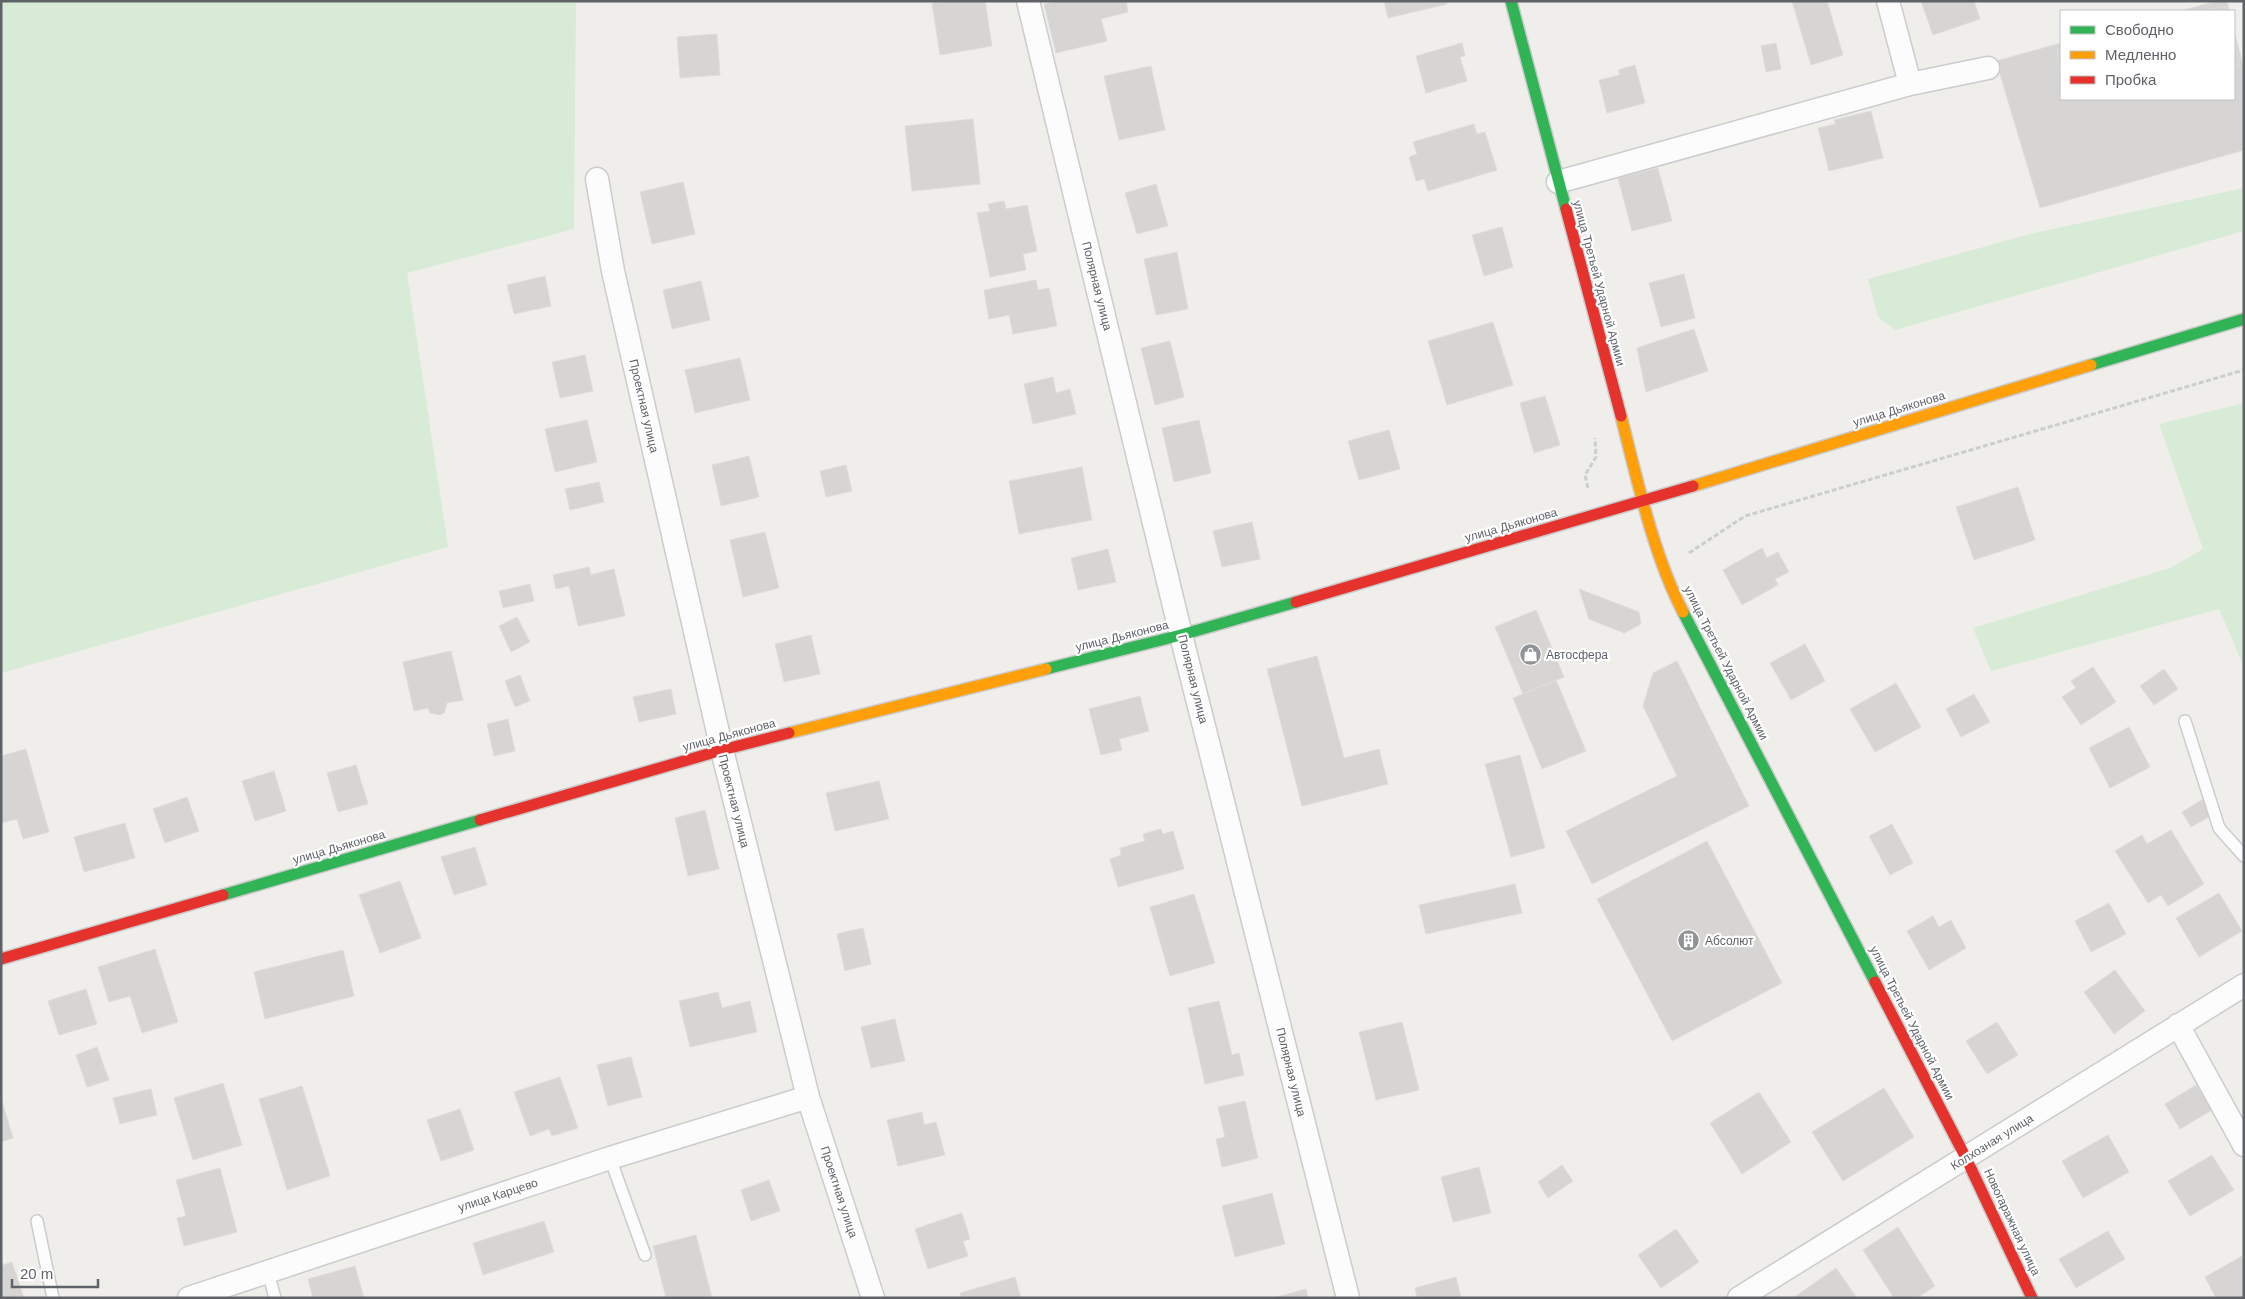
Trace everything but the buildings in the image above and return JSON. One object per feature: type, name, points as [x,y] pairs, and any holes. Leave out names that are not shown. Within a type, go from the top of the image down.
[{"type":"main road","name":"улица Третьей Ударной Армии","points":[[1511,1],[1642,501],[1674,594],[1966,1158]]},
{"type":"main road","name":"улица Дьяконова","points":[[1,959],[722,750],[1181,635],[1642,501],[2244,320]]},
{"type":"main road","name":"Новогаражная улица","points":[[1966,1158],[2032,1298]]},
{"type":"street","name":"Полярная улица","points":[[1028,1],[1181,635],[1348,1298]]},
{"type":"street","points":[[1888,1],[1910,84]]},
{"type":"street","points":[[1558,182],[1910,84],[1988,68]]},
{"type":"street","name":"Проектная улица","points":[[597,179],[613,271],[722,750],[808,1097],[873,1298]]},
{"type":"street","name":"Колхозная улица","points":[[1739,1298],[2244,985]]},
{"type":"street","points":[[2178,1025],[2244,1145]]},
{"type":"street","name":"улица Карцево","points":[[189,1298],[610,1158],[808,1097]]},
{"type":"lane","points":[[2185,721],[2219,828],[2244,856]]},
{"type":"lane","points":[[610,1158],[645,1255]]},
{"type":"lane","points":[[37,1221],[53,1298]]},
{"type":"lane","points":[[268,1272],[275,1298]]},
{"type":"path","points":[[1665,568],[1746,516],[2244,370]]},
{"type":"green space","points":[[1,1],[576,1],[574,229],[407,273],[448,547],[1,673]]},
{"type":"green space","points":[[2244,188],[2244,231],[1895,330],[1878,317],[1868,279],[2034,233]]},
{"type":"green space","points":[[2244,403],[2244,667],[2219,609],[1991,671],[1973,628],[2170,568],[2203,549],[2159,424]]},
{"type":"traffic: fast","points":[[1511,1],[1566,209]]},
{"type":"traffic: fast","points":[[2091,365],[2244,319]]},
{"type":"traffic: fast","points":[[1046,669],[1181,635],[1296,602]]},
{"type":"traffic: fast","points":[[1683,612],[1875,982]]},
{"type":"traffic: fast","points":[[223,895],[480,820]]},
{"type":"traffic: slow","points":[[1693,486],[2091,365]]},
{"type":"traffic: slow","points":[[1621,416],[1654,541],[1672,590],[1683,612]]},
{"type":"traffic: slow","points":[[789,733],[1046,669]]},
{"type":"traffic: jam","points":[[1566,209],[1621,416]]},
{"type":"traffic: jam","points":[[1296,602],[1693,486]]},
{"type":"traffic: jam","points":[[480,820],[722,750],[789,733]]},
{"type":"traffic: jam","points":[[1,959],[223,895]]},
{"type":"traffic: jam","points":[[1875,982],[1966,1158],[2032,1298]]},
{"type":"place","name":"Автосфера","points":[[1530,655]]},
{"type":"place","name":"Абсолют","points":[[1689,941]]}]
